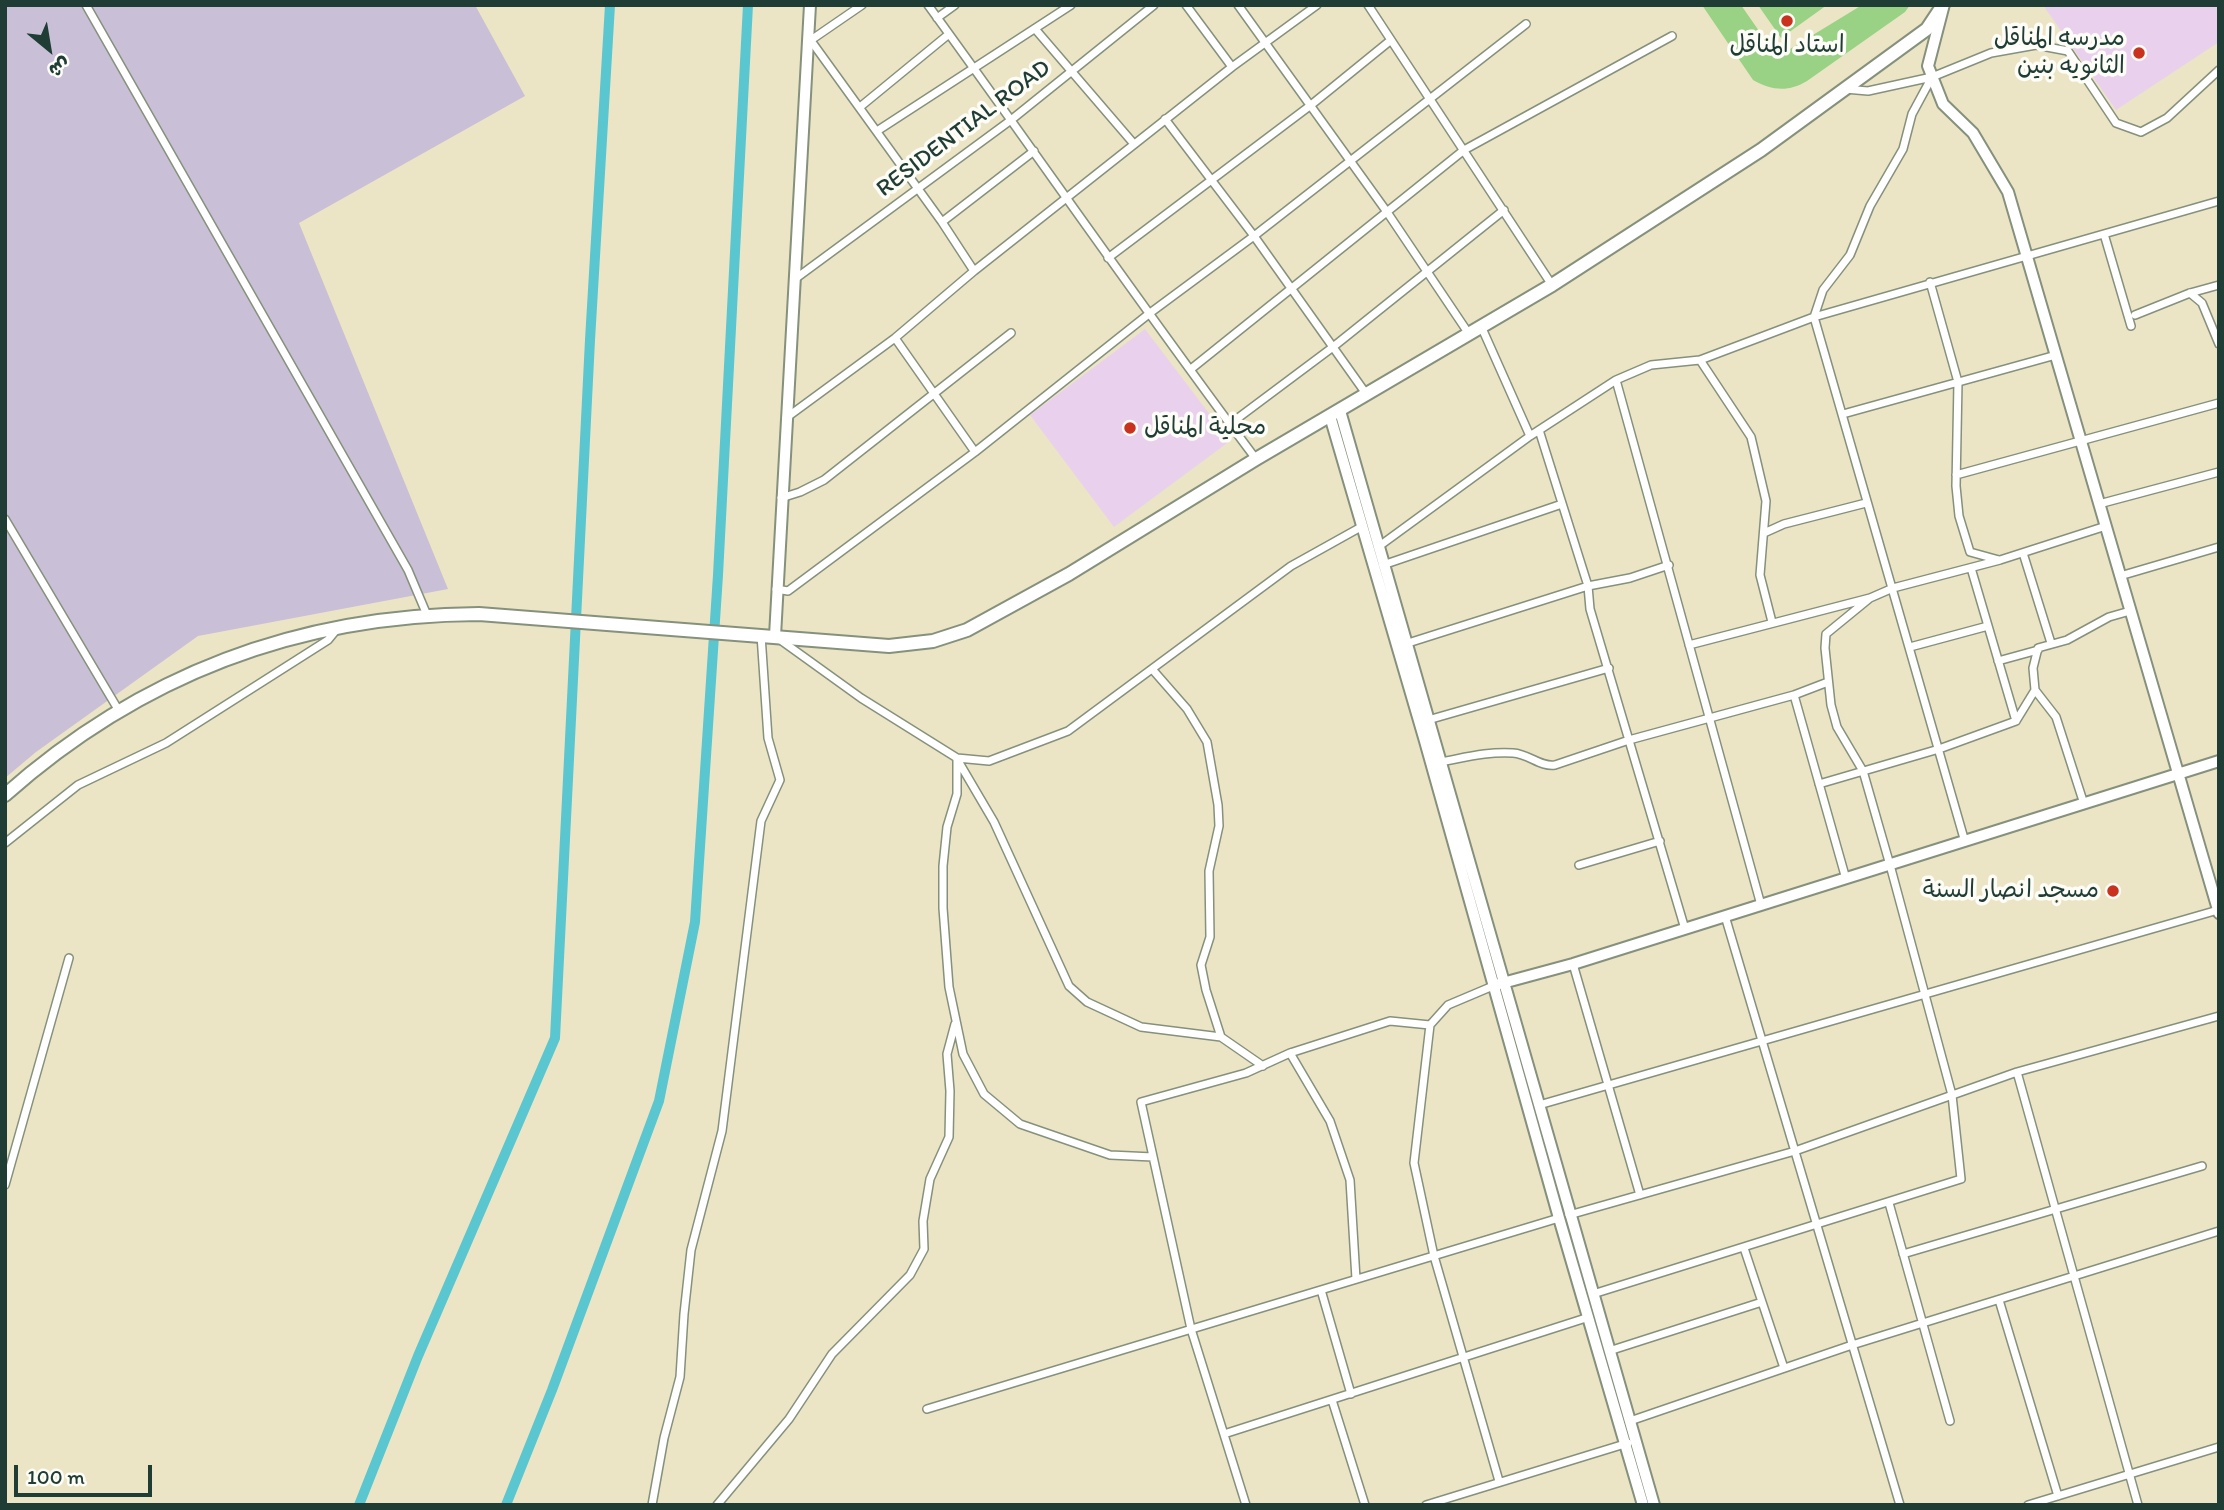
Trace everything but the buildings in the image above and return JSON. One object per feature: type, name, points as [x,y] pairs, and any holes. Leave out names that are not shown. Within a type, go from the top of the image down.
[{"type":"main road","points":[[5,795],[76,738],[119,711],[204,667],[290,638],[340,626],[427,615],[479,614],[889,646],[933,641],[967,630],[1069,574],[1256,459],[1552,285],[1761,150],[1927,29],[1943,5]]},
{"type":"street","points":[[86,5],[408,570],[427,615]]},
{"type":"street","points":[[810,5],[775,636],[861,698],[957,758],[989,761],[1069,731],[1291,566],[1361,527]]},
{"type":"street","points":[[810,39],[862,5]]},
{"type":"street","points":[[928,5],[1034,151],[1066,200],[1256,459]]},
{"type":"street","points":[[937,18],[955,5]]},
{"type":"street","points":[[1055,5],[1061,12]]},
{"type":"street","points":[[877,131],[1071,5]]},
{"type":"street","points":[[1137,5],[1144,13]]},
{"type":"street","name":"RESIDENTIAL ROAD","points":[[794,279],[1011,120],[1154,5]]},
{"type":"street","points":[[1186,5],[1232,67]]},
{"type":"street","points":[[1238,5],[1387,212],[1469,334]]},
{"type":"street","points":[[786,419],[895,338],[974,271],[1232,67],[1317,5]]},
{"type":"street","points":[[1368,5],[1552,285]]},
{"type":"street","points":[[1539,1105],[2218,911],[2008,192],[1973,134],[1943,104],[1928,66],[1943,5]]},
{"type":"street","points":[[776,589],[788,591],[975,452],[1150,313],[1254,236],[1526,24]]},
{"type":"street","points":[[1036,30],[1134,144]]},
{"type":"street","points":[[860,107],[949,34]]},
{"type":"street","points":[[1191,369],[1464,150],[1672,36]]},
{"type":"street","points":[[810,39],[918,187],[974,271]]},
{"type":"street","points":[[1108,258],[1311,105],[1391,40]]},
{"type":"street","points":[[1845,89],[1868,91],[1933,77],[1991,53],[2036,45],[2068,51],[2116,123],[2141,132],[2167,118],[2219,70]]},
{"type":"street","points":[[1933,77],[1912,114],[1903,149],[1870,206],[1850,255],[1823,290],[1814,317],[1965,842]]},
{"type":"street","points":[[1165,120],[1254,236],[1367,395]]},
{"type":"street","points":[[942,222],[1034,151]]},
{"type":"street","points":[[1378,547],[1539,430],[1616,380],[1651,365],[1700,360],[1814,317],[2219,201]]},
{"type":"street","points":[[1230,424],[1333,347],[1504,210]]},
{"type":"street","points":[[2104,234],[2131,326]]},
{"type":"street","points":[[1930,282],[1958,382],[1956,475],[1959,516],[1970,552],[2000,560]]},
{"type":"street","points":[[2135,315],[2190,293],[2219,285]]},
{"type":"street","points":[[2190,293],[2202,303],[2219,344]]},
{"type":"street","points":[[1481,326],[1530,436]]},
{"type":"street","points":[[781,498],[824,480],[1011,333]]},
{"type":"street","points":[[895,338],[975,452]]},
{"type":"street","points":[[1843,414],[2056,355]]},
{"type":"street","points":[[1700,360],[1751,437],[1766,501],[1760,575],[1772,622]]},
{"type":"street","points":[[1616,380],[1761,905]]},
{"type":"street","points":[[1956,475],[2219,403]]},
{"type":"street","points":[[1335,414],[1361,527],[1498,984],[1564,1217],[1592,1294],[1630,1421],[1631,1442],[1643,1505]]},
{"type":"street","points":[[1335,414],[1378,547],[1428,720],[1498,984],[1539,1105],[1589,1317],[1654,1505]]},
{"type":"street","points":[[1539,430],[1588,586],[1590,609],[1685,929]]},
{"type":"street","points":[[2099,504],[2219,472]]},
{"type":"street","points":[[1764,533],[1784,524],[1866,503]]},
{"type":"street","points":[[1383,565],[1562,504]]},
{"type":"street","points":[[5,519],[119,711]]},
{"type":"street","points":[[1689,645],[1870,598],[1893,588],[2000,560],[2106,526]]},
{"type":"street","points":[[2120,576],[2219,547]]},
{"type":"street","points":[[2023,553],[2051,643]]},
{"type":"street","points":[[1405,644],[1588,586],[1630,578],[1669,565]]},
{"type":"street","points":[[1971,568],[2016,721]]},
{"type":"street","points":[[1592,1294],[1961,1179],[1952,1095],[1925,994],[1863,771],[1837,727],[1828,682],[1826,634],[1870,598]]},
{"type":"street","points":[[2084,804],[2056,717],[2035,690],[2033,668],[2038,650],[2043,645],[2067,640],[2109,617],[2130,611]]},
{"type":"street","points":[[5,843],[78,785],[166,743],[328,640],[340,626]]},
{"type":"street","points":[[1910,647],[1988,626]]},
{"type":"street","points":[[652,1505],[664,1438],[680,1377],[691,1250],[698,1214],[720,1141],[761,821],[780,780],[768,738],[761,635]]},
{"type":"street","points":[[1998,661],[2038,650]]},
{"type":"street","points":[[1428,720],[1609,668]]},
{"type":"street","points":[[1152,669],[1187,709],[1207,742],[1219,826],[1209,871],[1210,937],[1202,965],[1206,990],[1221,1037]]},
{"type":"street","points":[[1440,762],[1511,752],[1551,765],[1629,740],[1794,695],[1828,682]]},
{"type":"street","points":[[1819,784],[1939,749],[2016,721],[2035,690]]},
{"type":"street","points":[[1794,695],[1846,879]]},
{"type":"street","points":[[957,758],[957,794],[947,827],[943,866],[945,946],[955,1024],[963,1054],[984,1094],[1020,1124],[1110,1155],[1153,1157]]},
{"type":"street","points":[[957,758],[994,822],[1069,986],[1087,1002],[1142,1027],[1221,1037],[1263,1066]]},
{"type":"street","points":[[1499,1481],[1434,1256],[1415,1163],[1430,1025],[1448,1005],[1498,984],[1573,964],[2219,761]]},
{"type":"street","points":[[1578,865],[1660,841]]},
{"type":"street","points":[[1725,916],[1900,1505]]},
{"type":"street","points":[[5,1185],[69,958]]},
{"type":"street","points":[[1573,964],[1640,1195]]},
{"type":"street","points":[[927,1409],[1564,1217],[1795,1151],[2017,1072],[2219,1016]]},
{"type":"street","points":[[1246,1505],[1191,1329],[1141,1102],[1246,1073],[1290,1053],[1390,1021],[1430,1025]]},
{"type":"street","points":[[717,1505],[789,1419],[832,1354],[910,1275],[924,1249],[923,1221],[930,1179],[949,1137],[950,1091],[947,1054],[955,1024]]},
{"type":"street","points":[[1290,1053],[1330,1121],[1350,1180],[1356,1279]]},
{"type":"street","points":[[2017,1072],[2138,1505]]},
{"type":"street","points":[[1903,1254],[2202,1166]]},
{"type":"street","points":[[1889,1203],[1950,1421]]},
{"type":"street","points":[[1630,1421],[1853,1345],[2219,1231]]},
{"type":"street","points":[[1744,1248],[1784,1368]]},
{"type":"street","points":[[1321,1290],[1351,1394]]},
{"type":"street","points":[[1999,1300],[2058,1496]]},
{"type":"street","points":[[1609,1351],[1762,1302]]},
{"type":"street","points":[[1224,1434],[1589,1317]]},
{"type":"street","points":[[1332,1400],[1365,1505]]},
{"type":"street","points":[[1426,1505],[1631,1442]]},
{"type":"street","points":[[2028,1505],[2219,1447]]},
{"type":"shaded area","points":[[5,5],[475,5],[525,96],[299,223],[448,589],[198,636],[36,752],[5,778]]},
{"type":"shaded area","name":"مدرسه المناقل الثانويه بنين","points":[[2043,5],[2219,5],[2219,42],[2116,110]]},
{"type":"shaded area","name":"محلية المناقل","points":[[1145,329],[1230,441],[1114,527],[1030,415]]},
{"type":"green space","points":[[1702,5],[1741,5],[1766,41],[1790,49],[1862,5],[1910,5],[1905,12],[1807,81],[1780,89],[1753,80]]},
{"type":"green space","name":"استاد المناقل","points":[[1758,5],[1827,5],[1781,38]]},
{"type":"waterway","points":[[359,1505],[418,1356],[555,1038],[590,340],[610,5]]},
{"type":"waterway","points":[[506,1505],[552,1390],[659,1101],[695,922],[718,575],[748,5]]},
{"type":"place","name":"استاد المناقل","points":[[1787,21]]},
{"type":"place","name":"مدرسه المناقل الثانويه بنين","points":[[2139,53]]},
{"type":"place","name":"محلية المناقل","points":[[1130,428]]},
{"type":"place","name":"مسجد انصار السنة","points":[[2113,891]]}]
